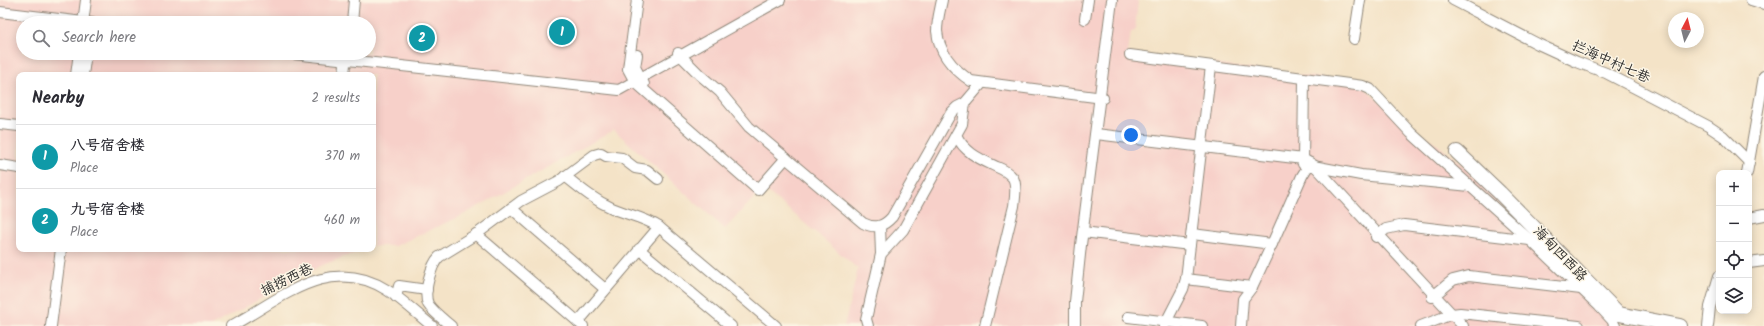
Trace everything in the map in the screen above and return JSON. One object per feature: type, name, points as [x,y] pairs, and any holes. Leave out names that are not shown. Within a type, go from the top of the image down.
[{"type":"street","points":[[86,0],[87,16]]},
{"type":"street","points":[[90,16],[93,0]]},
{"type":"street","points":[[349,16],[350,0]]},
{"type":"street","points":[[353,16],[354,0]]},
{"type":"street","points":[[637,0],[628,69],[648,92],[758,190],[786,158]]},
{"type":"street","points":[[637,78],[635,67],[643,0]]},
{"type":"street","points":[[762,8],[772,0]]},
{"type":"street","points":[[376,60],[619,90],[637,78],[762,8],[780,0]]},
{"type":"street","points":[[942,0],[937,30],[940,47],[947,60],[957,72],[971,81],[1101,98]]},
{"type":"street","points":[[1085,19],[1088,0]]},
{"type":"street","points":[[1075,326],[1075,302],[1098,136],[1112,0]]},
{"type":"street","points":[[1101,98],[1116,0]]},
{"type":"street","points":[[1354,39],[1360,0]]},
{"type":"street","name":"拦海中村七巷","points":[[1453,0],[1538,44],[1577,62],[1606,72],[1708,126],[1723,136],[1749,162]]},
{"type":"street","points":[[1751,0],[1764,4]]},
{"type":"street","points":[[0,12],[32,16]]},
{"type":"street","points":[[0,17],[16,19]]},
{"type":"street","points":[[680,54],[720,92],[749,127],[864,223],[869,225],[880,226],[892,217],[951,113],[957,107],[965,103],[982,82]]},
{"type":"street","points":[[1130,56],[1304,78],[1359,86],[1373,91],[1411,133],[1530,240],[1606,314],[1614,326]]},
{"type":"street","points":[[76,72],[78,60]]},
{"type":"street","points":[[83,72],[85,60]]},
{"type":"street","points":[[344,72],[346,60]]},
{"type":"street","points":[[347,60],[347,72]]},
{"type":"street","points":[[1165,324],[1184,289],[1186,279],[1211,66]]},
{"type":"street","points":[[1748,170],[1764,76]]},
{"type":"street","points":[[1241,326],[1243,300],[1252,287],[1308,164],[1304,78]]},
{"type":"street","points":[[881,254],[903,230],[956,135],[962,124],[965,103]]},
{"type":"street","points":[[0,124],[16,126]]},
{"type":"street","points":[[0,128],[16,131]]},
{"type":"street","points":[[956,135],[961,144],[969,152],[1008,173],[1013,178],[1015,186],[1014,206],[985,326]]},
{"type":"street","points":[[1098,136],[1308,164],[1361,175],[1470,186]]},
{"type":"street","name":"海甸四西路","points":[[1457,152],[1500,193],[1619,314],[1680,326]]},
{"type":"street","points":[[450,326],[428,303],[431,268],[439,257],[476,234],[512,208],[565,176],[594,155],[601,153],[606,156],[622,158],[635,168],[647,170],[658,179]]},
{"type":"street","points":[[1308,164],[1463,326]]},
{"type":"street","points":[[0,165],[16,168]]},
{"type":"street","points":[[565,176],[600,202],[622,213],[651,221],[776,326]]},
{"type":"street","points":[[512,208],[605,289]]},
{"type":"street","points":[[1752,217],[1764,215]]},
{"type":"street","points":[[1377,236],[1386,229],[1404,225],[1530,240]]},
{"type":"street","points":[[868,326],[866,319],[881,254],[880,226]]},
{"type":"street","points":[[476,234],[581,324],[605,289],[639,248],[659,227]]},
{"type":"street","points":[[1085,232],[1190,245]]},
{"type":"street","points":[[1080,326],[1079,302],[1085,232]]},
{"type":"street","points":[[1192,234],[1272,244]]},
{"type":"street","points":[[639,248],[731,326]]},
{"type":"street","points":[[45,326],[54,252]]},
{"type":"street","points":[[50,326],[61,252]]},
{"type":"street","points":[[1752,262],[1764,261]]},
{"type":"street","points":[[1433,296],[1453,280],[1470,276],[1581,289]]},
{"type":"street","name":"捕捞西巷","points":[[230,326],[292,292],[316,280],[328,277],[350,277],[376,284],[396,297],[418,321],[432,326]]},
{"type":"street","points":[[1708,326],[1710,307],[1718,278]]},
{"type":"street","points":[[1186,279],[1252,287]]},
{"type":"street","points":[[396,297],[399,286],[428,290]]},
{"type":"street","points":[[1421,326],[1451,314],[1460,313],[1579,326]]},
{"type":"street","points":[[1451,314],[1459,326]]},
{"type":"street","points":[[1128,317],[1165,324],[1202,326]]},
{"type":"shaded area","points":[[0,0],[1138,0],[1135,31],[1131,32],[1128,53],[1359,83],[1415,131],[1430,139],[1466,168],[1621,326],[844,326],[858,269],[814,231],[763,188],[725,229],[614,130],[465,214],[395,246],[376,246],[376,72],[16,72],[16,252],[357,252],[320,266],[211,326],[0,326]]},
{"type":"place","name":"八号宿舍楼","points":[[562,32]]},
{"type":"place","name":"九号宿舍楼","points":[[422,38]]}]
